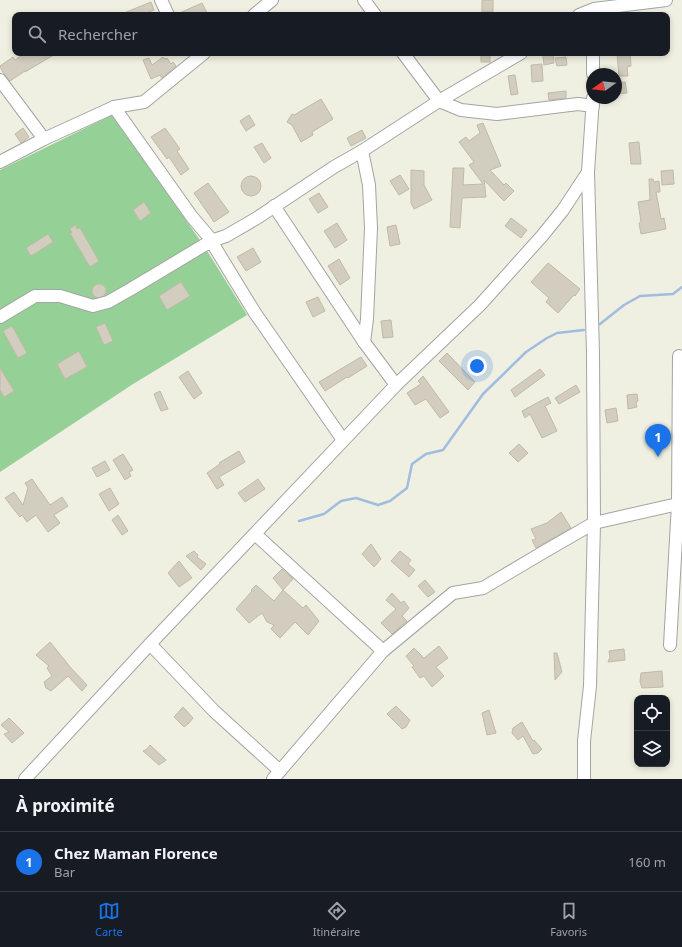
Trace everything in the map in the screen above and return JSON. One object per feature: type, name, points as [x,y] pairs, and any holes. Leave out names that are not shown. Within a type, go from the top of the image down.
[{"type":"street","points":[[161,0],[167,12]]},
{"type":"street","points":[[258,12],[272,0]]},
{"type":"street","points":[[364,0],[373,12]]},
{"type":"street","points":[[594,8],[666,0]]},
{"type":"street","points":[[405,56],[439,101],[461,110],[497,114],[586,103]]},
{"type":"street","points":[[0,317],[35,296],[60,296],[93,306],[108,302],[211,241],[226,236],[257,218],[334,167],[362,151],[439,101],[515,56]]},
{"type":"street","points":[[593,56],[593,68]]},
{"type":"street","points":[[0,162],[44,139],[114,107],[144,102],[189,58]]},
{"type":"street","points":[[0,80],[44,139]]},
{"type":"street","points":[[584,779],[584,741],[590,686],[594,523],[593,353],[588,172],[593,104]]},
{"type":"street","points":[[114,107],[192,217],[209,237],[255,313],[344,440]]},
{"type":"street","points":[[362,151],[369,185],[371,228],[364,342]]},
{"type":"street","points":[[25,779],[150,644],[396,385],[480,305],[546,231],[563,210],[588,172]]},
{"type":"street","points":[[274,206],[364,342],[396,385]]},
{"type":"street","points":[[670,645],[680,503],[679,356]]},
{"type":"street","points":[[150,644],[276,775],[383,651],[453,593],[483,588],[594,523],[680,503]]},
{"type":"street","points":[[255,534],[383,651]]},
{"type":"green space","points":[[112,115],[204,246],[247,315],[133,384],[0,472],[0,170]]},
{"type":"building","points":[[482,0],[493,0],[493,12],[482,12]]},
{"type":"building","points":[[151,2],[154,10],[149,12],[126,12]]},
{"type":"building","points":[[202,3],[206,12],[182,12]]},
{"type":"building","points":[[21,56],[52,56],[10,81],[0,66],[13,57],[15,60]]},
{"type":"building","points":[[481,56],[490,56],[490,62],[481,62]]},
{"type":"building","points":[[543,56],[553,56],[554,63],[544,65]]},
{"type":"building","points":[[617,56],[630,56],[631,66],[627,67],[628,76],[622,76],[622,68],[618,68]]},
{"type":"building","points":[[163,57],[165,59],[167,58],[171,64],[173,62],[176,66],[162,78],[160,75],[151,79],[143,60],[149,58],[152,65]]},
{"type":"building","points":[[566,57],[567,65],[557,66],[555,58]]},
{"type":"building","points":[[542,64],[543,81],[532,82],[531,65]]},
{"type":"building","points":[[515,75],[518,94],[511,95],[508,76]]},
{"type":"building","points":[[622,82],[625,82],[627,93],[622,93]]},
{"type":"building","points":[[566,91],[566,98],[549,100],[548,93]]},
{"type":"building","points":[[321,99],[333,119],[312,132],[313,135],[301,142],[292,125],[287,122],[292,114],[294,115]]},
{"type":"building","points":[[249,115],[255,125],[246,131],[240,121]]},
{"type":"building","points":[[483,123],[501,166],[490,170],[504,185],[506,183],[514,191],[504,201],[484,180],[486,197],[462,198],[460,228],[450,227],[453,168],[464,168],[463,185],[483,184],[469,165],[474,162],[459,142],[466,137],[469,141],[480,133],[477,125]]},
{"type":"building","points":[[23,128],[29,137],[21,143],[15,134]]},
{"type":"building","points":[[165,128],[180,149],[177,151],[189,169],[181,175],[169,157],[167,159],[151,137]]},
{"type":"building","points":[[362,130],[366,138],[351,146],[347,138]]},
{"type":"building","points":[[639,142],[641,164],[631,164],[629,143]]},
{"type":"building","points":[[262,143],[271,158],[264,163],[254,147]]},
{"type":"building","points":[[411,170],[424,171],[424,185],[432,200],[414,209],[411,203]]},
{"type":"building","points":[[673,170],[674,184],[662,185],[661,171]]},
{"type":"building","points":[[400,175],[409,189],[399,195],[390,181]]},
{"type":"building","points":[[251,176],[258,179],[261,186],[258,193],[251,196],[244,193],[241,186],[244,179]]},
{"type":"building","points":[[649,179],[653,179],[654,182],[659,181],[660,192],[656,192],[661,219],[664,218],[666,229],[641,234],[638,202],[650,200]]},
{"type":"building","points":[[208,183],[229,212],[214,222],[194,193]]},
{"type":"building","points":[[319,193],[328,207],[318,213],[309,199]]},
{"type":"building","points":[[144,202],[151,213],[140,221],[133,210]]},
{"type":"building","points":[[511,218],[527,230],[521,238],[505,226]]},
{"type":"building","points":[[337,223],[347,240],[335,248],[324,231]]},
{"type":"building","points":[[75,225],[77,229],[80,228],[99,261],[90,267],[70,233],[72,233],[70,229]]},
{"type":"building","points":[[396,225],[400,244],[390,246],[387,227]]},
{"type":"building","points":[[48,234],[53,242],[31,256],[26,248]]},
{"type":"building","points":[[253,248],[261,262],[246,271],[237,257]]},
{"type":"building","points":[[339,259],[350,278],[340,285],[328,266]]},
{"type":"building","points":[[548,263],[580,289],[558,313],[546,302],[549,298],[531,282]]},
{"type":"building","points":[[181,282],[190,296],[167,310],[159,296]]},
{"type":"building","points":[[99,284],[104,286],[106,291],[104,296],[99,298],[94,296],[92,291],[94,286]]},
{"type":"building","points":[[318,297],[325,311],[313,317],[306,302]]},
{"type":"building","points":[[391,320],[393,337],[383,338],[381,321]]},
{"type":"building","points":[[105,323],[113,341],[104,345],[96,327]]},
{"type":"building","points":[[12,326],[27,353],[18,358],[3,331]]},
{"type":"building","points":[[79,351],[87,367],[65,379],[57,364]]},
{"type":"building","points":[[447,353],[475,382],[468,390],[439,361]]},
{"type":"building","points":[[361,357],[367,366],[325,391],[319,382]]},
{"type":"building","points":[[0,368],[14,391],[4,397],[0,390]]},
{"type":"building","points":[[540,369],[545,375],[515,397],[511,390]]},
{"type":"building","points":[[188,371],[202,393],[194,399],[179,377]]},
{"type":"building","points":[[423,376],[449,412],[440,418],[426,399],[415,405],[407,393],[421,384],[418,381]]},
{"type":"building","points":[[576,385],[580,392],[559,404],[555,398]]},
{"type":"building","points":[[160,391],[168,409],[161,411],[154,394]]},
{"type":"building","points":[[637,394],[637,407],[628,409],[627,395]]},
{"type":"building","points":[[548,397],[551,403],[545,406],[557,431],[542,438],[530,414],[525,418],[522,411]]},
{"type":"building","points":[[616,408],[618,421],[607,423],[605,410]]},
{"type":"building","points":[[519,444],[528,453],[518,462],[509,453]]},
{"type":"building","points":[[239,451],[245,462],[219,477],[224,485],[217,489],[207,473],[220,464],[219,463]]},
{"type":"building","points":[[123,454],[133,470],[129,472],[131,476],[125,480],[113,460]]},
{"type":"building","points":[[105,461],[110,470],[97,477],[92,468]]},
{"type":"building","points":[[32,479],[50,505],[62,497],[68,506],[54,515],[60,523],[48,532],[36,515],[27,522],[22,515],[20,517],[5,498],[14,492],[23,505],[28,488],[25,483]]},
{"type":"building","points":[[258,479],[265,489],[245,502],[238,493]]},
{"type":"building","points":[[110,488],[119,504],[109,511],[99,494]]},
{"type":"building","points":[[561,512],[571,528],[536,548],[532,540],[536,539],[531,529],[547,523]]},
{"type":"building","points":[[118,515],[128,531],[122,535],[112,520]]},
{"type":"building","points":[[371,544],[381,559],[374,567],[362,554]]},
{"type":"building","points":[[194,551],[198,555],[197,557],[206,564],[201,570],[186,556]]},
{"type":"building","points":[[400,551],[411,560],[408,564],[415,570],[409,577],[391,561]]},
{"type":"building","points":[[179,561],[192,578],[179,587],[168,573]]},
{"type":"building","points":[[282,569],[293,579],[283,590],[273,578]]},
{"type":"building","points":[[425,580],[435,592],[428,597],[418,586]]},
{"type":"building","points":[[256,585],[274,601],[283,590],[303,608],[306,605],[319,621],[308,635],[295,622],[280,638],[271,629],[274,625],[267,622],[262,613],[249,623],[236,609]]},
{"type":"building","points":[[392,593],[401,603],[404,601],[409,608],[402,616],[407,621],[392,634],[381,623],[396,609],[386,600]]},
{"type":"building","points":[[50,642],[87,685],[82,691],[68,676],[51,691],[46,688],[44,682],[52,676],[47,668],[49,666],[36,655]]},
{"type":"building","points":[[439,646],[448,658],[436,667],[444,676],[432,687],[424,676],[420,678],[412,667],[414,666],[406,656],[414,648],[424,658]]},
{"type":"building","points":[[624,649],[625,660],[608,662],[610,657],[609,651]]},
{"type":"building","points":[[554,653],[557,653],[562,672],[555,680]]},
{"type":"building","points":[[662,671],[663,687],[642,688],[640,682],[641,673]]},
{"type":"building","points":[[396,706],[410,720],[406,727],[402,729],[387,714]]},
{"type":"building","points":[[183,707],[193,718],[184,727],[174,717]]},
{"type":"building","points":[[489,710],[496,733],[487,735],[482,713]]},
{"type":"building","points":[[9,718],[24,733],[12,743],[4,734],[9,732],[1,725]]},
{"type":"building","points":[[522,722],[533,741],[534,740],[542,749],[538,753],[533,754],[523,736],[518,740],[512,733],[513,728]]},
{"type":"building","points":[[150,745],[166,760],[159,765],[143,751]]},
{"type":"waterway","points":[[600,324],[624,305],[640,296],[673,294],[682,287]]},
{"type":"waterway","points":[[299,521],[324,514],[341,501],[356,498],[378,505],[390,501],[407,488],[412,464],[426,454],[443,450],[483,394],[526,352],[557,333],[584,330]]},
{"type":"place","name":"Chez Maman Florence","points":[[658,457]]}]
